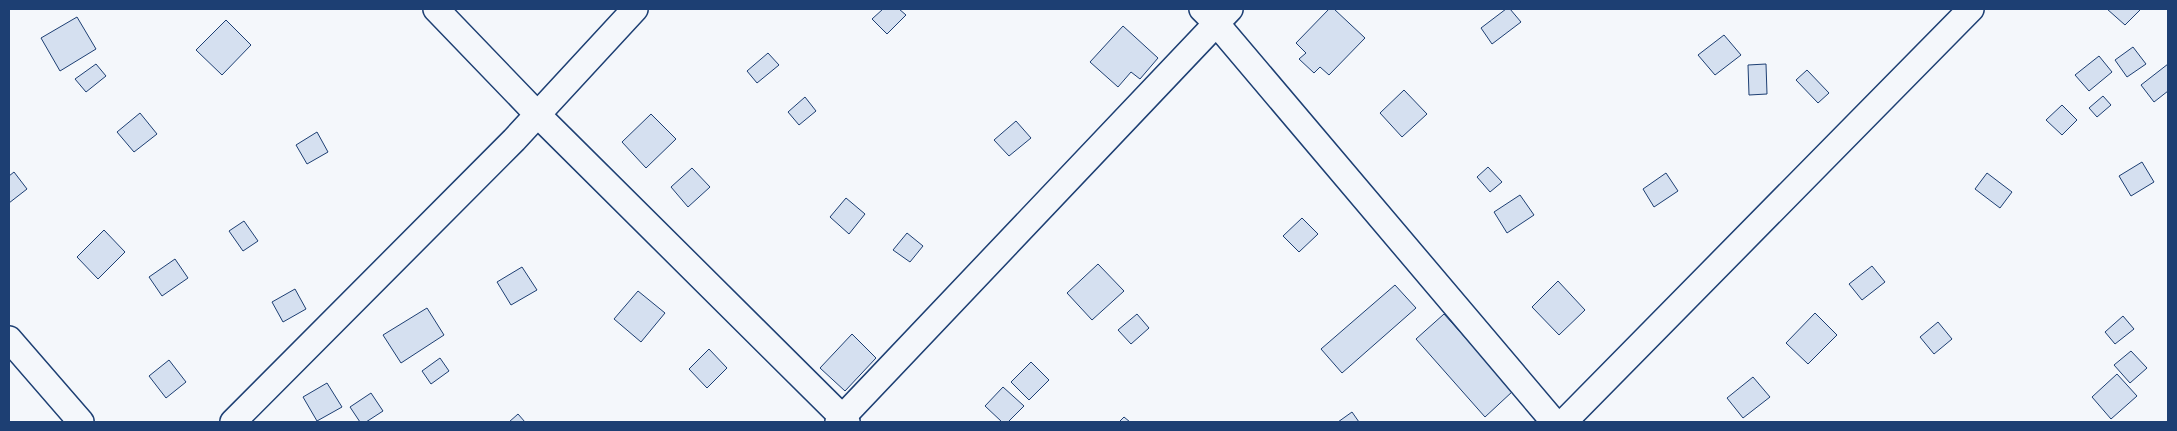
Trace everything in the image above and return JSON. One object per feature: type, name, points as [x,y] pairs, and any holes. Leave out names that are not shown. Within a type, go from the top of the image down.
[{"type":"street","points":[[436,9],[538,115],[843,421],[1216,13],[1554,422]]},
{"type":"street","points":[[233,422],[538,115],[635,9]]},
{"type":"street","points":[[1564,422],[1971,9]]},
{"type":"street","points":[[9,339],[81,422]]},
{"type":"building","points":[[883,9],[899,9],[906,15],[887,34],[872,19]]},
{"type":"building","points":[[1329,9],[1334,9],[1365,38],[1329,75],[1320,67],[1314,73],[1299,59],[1306,53],[1296,43]]},
{"type":"building","points":[[1506,9],[1510,9],[1521,22],[1492,44],[1481,28]]},
{"type":"building","points":[[2107,9],[2141,9],[2125,25]]},
{"type":"building","points":[[77,17],[96,49],[60,71],[41,38]]},
{"type":"building","points":[[226,20],[251,45],[222,75],[196,50]]},
{"type":"building","points":[[1123,26],[1158,58],[1140,79],[1131,72],[1118,87],[1090,62]]},
{"type":"building","points":[[1724,35],[1741,55],[1715,75],[1698,55]]},
{"type":"building","points":[[2133,47],[2146,64],[2127,77],[2115,60]]},
{"type":"building","points":[[768,53],[779,65],[757,83],[747,71]]},
{"type":"building","points":[[2099,56],[2112,72],[2089,91],[2075,75]]},
{"type":"building","points":[[96,64],[106,76],[86,92],[75,79]]},
{"type":"building","points":[[1766,64],[1767,94],[1749,95],[1748,65]]},
{"type":"building","points":[[2168,64],[2168,91],[2154,102],[2141,85]]},
{"type":"building","points":[[1807,70],[1829,93],[1818,103],[1796,80]]},
{"type":"building","points":[[1404,90],[1427,114],[1402,137],[1380,113]]},
{"type":"building","points":[[2103,96],[2111,105],[2097,117],[2089,108]]},
{"type":"building","points":[[805,97],[816,111],[799,125],[788,112]]},
{"type":"building","points":[[2062,105],[2077,120],[2062,135],[2046,120]]},
{"type":"building","points":[[140,113],[157,134],[134,152],[117,132]]},
{"type":"building","points":[[651,114],[676,139],[646,168],[622,142]]},
{"type":"building","points":[[1016,121],[1031,138],[1009,156],[994,140]]},
{"type":"building","points":[[317,132],[328,152],[307,164],[296,145]]},
{"type":"building","points":[[2142,162],[2154,182],[2131,196],[2119,176]]},
{"type":"building","points":[[1488,167],[1502,182],[1490,192],[1477,177]]},
{"type":"building","points":[[692,168],[710,187],[688,207],[671,187]]},
{"type":"building","points":[[14,172],[27,189],[9,203],[9,176]]},
{"type":"building","points":[[1666,173],[1678,191],[1654,207],[1643,189]]},
{"type":"building","points":[[1987,173],[2012,192],[2000,208],[1975,189]]},
{"type":"building","points":[[1520,195],[1534,215],[1507,233],[1494,212]]},
{"type":"building","points":[[846,198],[865,214],[849,234],[830,217]]},
{"type":"building","points":[[1302,218],[1318,234],[1299,252],[1283,236]]},
{"type":"building","points":[[244,221],[258,241],[243,251],[229,231]]},
{"type":"building","points":[[104,230],[125,252],[98,279],[77,257]]},
{"type":"building","points":[[907,233],[923,246],[910,262],[893,250]]},
{"type":"building","points":[[175,259],[188,278],[162,296],[149,277]]},
{"type":"building","points":[[1098,264],[1124,291],[1092,320],[1067,293]]},
{"type":"building","points":[[1872,266],[1885,282],[1862,300],[1849,284]]},
{"type":"building","points":[[522,267],[537,290],[511,305],[497,282]]},
{"type":"building","points":[[1558,281],[1585,310],[1559,335],[1532,307]]},
{"type":"building","points":[[1395,285],[1416,308],[1342,373],[1321,349]]},
{"type":"building","points":[[295,289],[306,309],[283,322],[272,302]]},
{"type":"building","points":[[638,291],[665,313],[641,342],[614,319]]},
{"type":"building","points":[[427,308],[444,335],[401,363],[383,335]]},
{"type":"building","points":[[1815,313],[1837,335],[1808,364],[1786,343]]},
{"type":"building","points":[[1137,314],[1149,328],[1131,344],[1118,330]]},
{"type":"building","points":[[1444,314],[1513,391],[1485,417],[1416,339]]},
{"type":"building","points":[[2123,316],[2134,329],[2115,344],[2105,332]]},
{"type":"building","points":[[1938,322],[1952,339],[1934,354],[1920,337]]},
{"type":"building","points":[[852,334],[876,358],[845,391],[820,368]]},
{"type":"building","points":[[709,349],[727,368],[707,388],[689,369]]},
{"type":"building","points":[[2131,351],[2147,368],[2130,383],[2114,365]]},
{"type":"building","points":[[440,358],[449,371],[431,384],[422,371]]},
{"type":"building","points":[[169,360],[186,382],[166,398],[149,376]]},
{"type":"building","points":[[1031,362],[1049,380],[1029,400],[1011,382]]},
{"type":"building","points":[[2117,374],[2137,396],[2111,419],[2092,397]]},
{"type":"building","points":[[1753,377],[1770,397],[1743,418],[1727,398]]},
{"type":"building","points":[[327,383],[342,407],[317,421],[303,397]]},
{"type":"building","points":[[1003,387],[1024,406],[1008,422],[1002,422],[985,406]]},
{"type":"building","points":[[371,393],[383,411],[366,422],[360,422],[350,407]]},
{"type":"building","points":[[1352,412],[1359,422],[1338,422]]},
{"type":"building","points":[[518,414],[525,422],[509,422]]},
{"type":"building","points":[[1124,417],[1130,422],[1119,422]]}]
